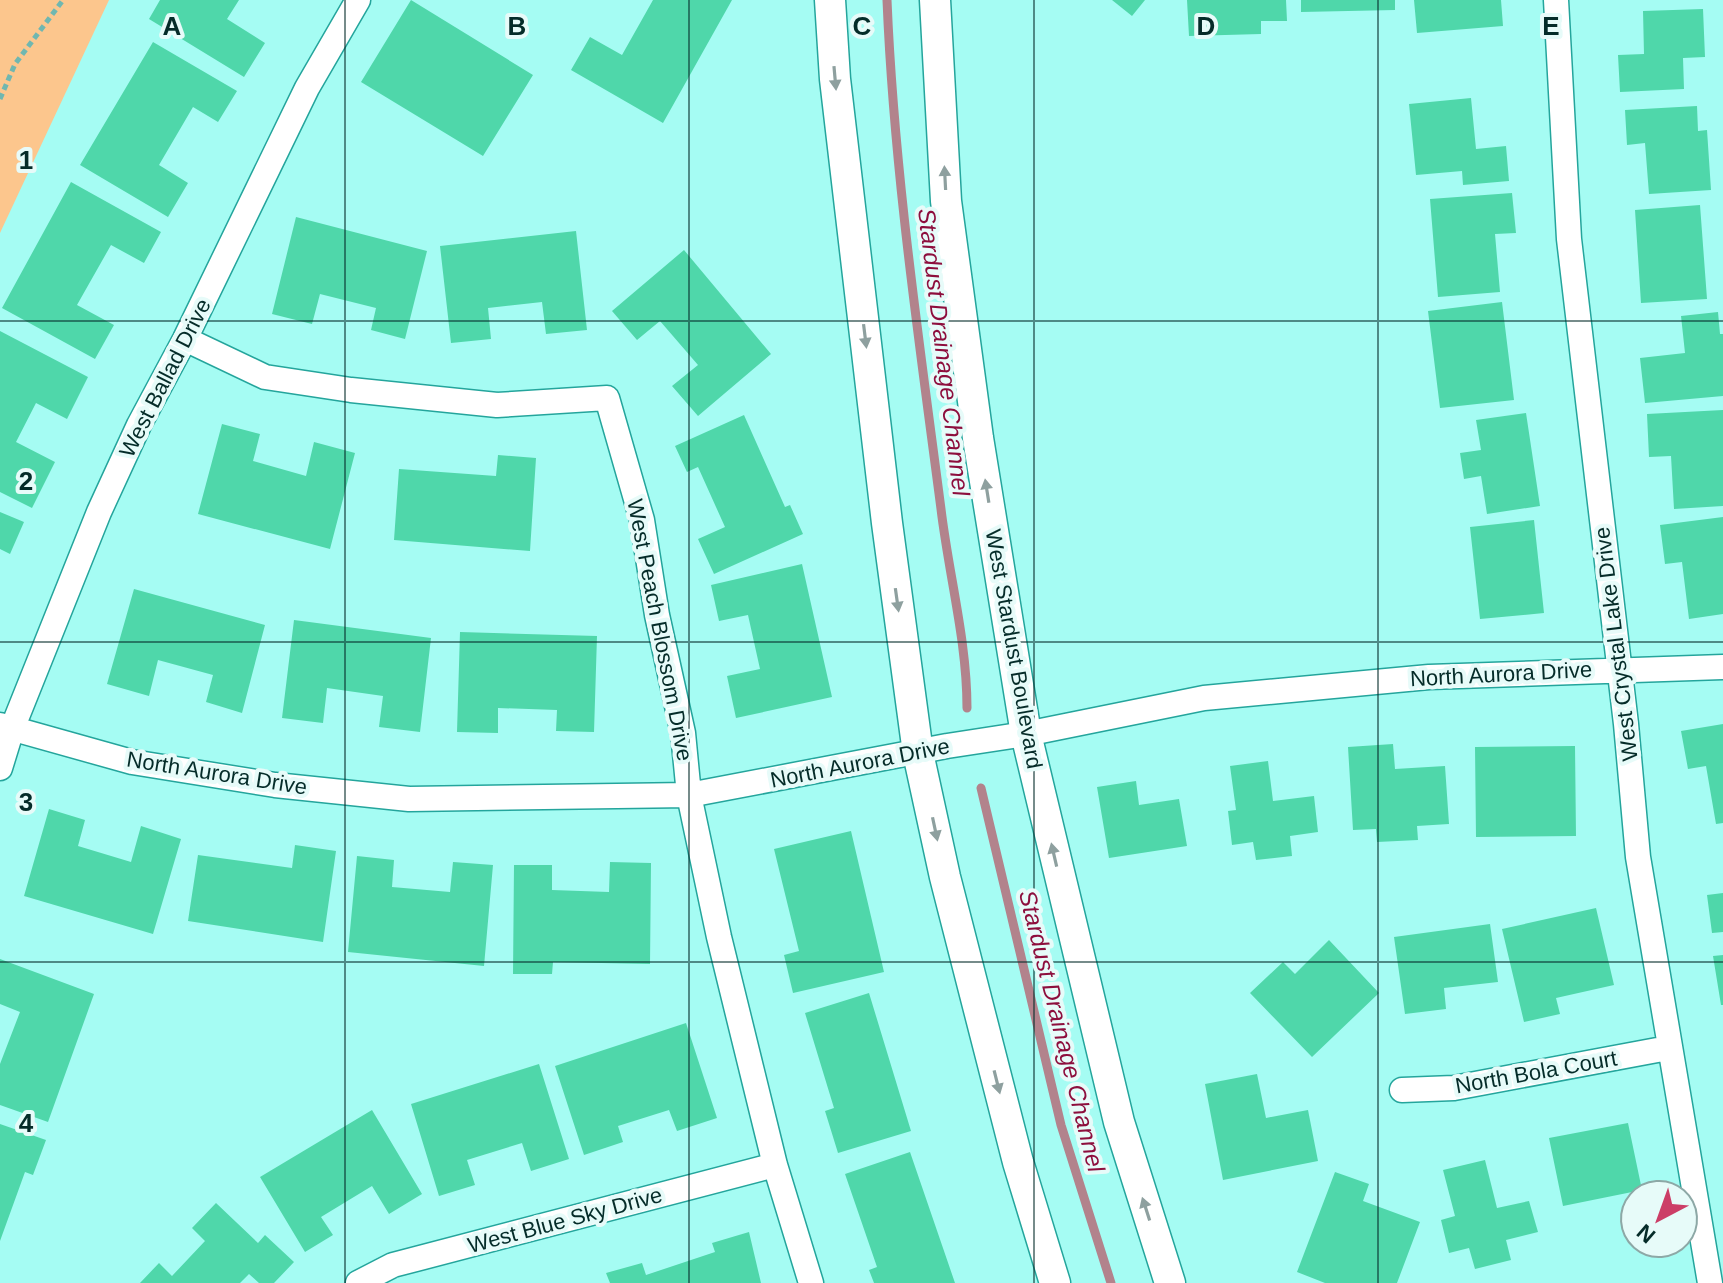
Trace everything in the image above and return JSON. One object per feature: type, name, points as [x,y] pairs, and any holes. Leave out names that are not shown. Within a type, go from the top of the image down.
[{"type":"street","name":"West Ballad Drive","points":[[0,768],[6,727],[139,425],[185,339],[307,88],[358,0]]},
{"type":"street","points":[[830,0],[835,79],[885,507],[932,749],[945,877],[1018,1162],[1055,1283]]},
{"type":"street","name":"West Stardust Boulevard","points":[[935,0],[946,201],[1014,735],[1119,1122],[1170,1283]]},
{"type":"street","name":"West Crystal Lake Drive","points":[[1556,0],[1569,239],[1638,857],[1710,1283]]},
{"type":"street","name":"West Peach Blossom Drive","points":[[185,339],[265,377],[351,390],[497,405],[607,398],[642,520],[657,615],[683,733],[689,795],[719,937],[775,1165],[811,1283]]},
{"type":"street","name":"North Aurora Drive","points":[[6,727],[132,762],[275,785],[409,799],[689,795],[1204,698],[1429,677],[1723,667]]},
{"type":"street","name":"North Bola Court","points":[[1402,1090],[1454,1088],[1668,1048]]},
{"type":"street","name":"West Blue Sky Drive","points":[[358,1283],[393,1265],[775,1165]]},
{"type":"path","points":[[0,99],[15,64],[63,0]]},
{"type":"shaded area","points":[[0,0],[109,0],[0,233]]},
{"type":"building","points":[[160,0],[239,0],[227,19],[265,43],[244,77],[149,19]]},
{"type":"building","points":[[411,0],[533,75],[483,156],[361,82]]},
{"type":"building","points":[[653,0],[732,0],[663,123],[571,70],[590,37],[622,55]]},
{"type":"building","points":[[1112,0],[1145,0],[1132,16]]},
{"type":"building","points":[[1187,0],[1286,0],[1287,21],[1261,21],[1261,34],[1189,36]]},
{"type":"building","points":[[1301,0],[1395,0],[1395,10],[1301,12]]},
{"type":"building","points":[[1414,0],[1501,0],[1503,26],[1417,33]]},
{"type":"building","points":[[1703,9],[1705,57],[1683,58],[1684,89],[1620,92],[1618,55],[1644,54],[1643,11]]},
{"type":"building","points":[[153,42],[237,91],[218,122],[193,107],[159,165],[188,183],[168,217],[80,165]]},
{"type":"building","points":[[1471,98],[1476,149],[1506,146],[1509,181],[1463,185],[1462,171],[1416,175],[1409,104]]},
{"type":"building","points":[[1697,106],[1698,131],[1707,130],[1711,190],[1649,194],[1645,143],[1627,145],[1625,110]]},
{"type":"building","points":[[71,182],[161,232],[144,263],[111,245],[77,305],[114,325],[95,359],[2,308]]},
{"type":"building","points":[[1512,193],[1516,233],[1495,234],[1500,292],[1438,297],[1430,199]]},
{"type":"building","points":[[1700,205],[1707,299],[1641,303],[1635,210]]},
{"type":"building","points":[[296,217],[427,251],[405,339],[371,330],[376,308],[320,294],[312,324],[272,314]]},
{"type":"building","points":[[576,231],[587,330],[546,334],[542,302],[488,308],[491,339],[451,343],[440,246]]},
{"type":"building","points":[[684,250],[771,354],[698,416],[672,386],[698,365],[660,321],[637,340],[612,311]]},
{"type":"building","points":[[1502,302],[1514,400],[1440,408],[1428,311]]},
{"type":"building","points":[[1718,312],[1720,334],[1723,334],[1723,396],[1645,403],[1640,358],[1685,353],[1681,316]]},
{"type":"building","points":[[0,331],[88,377],[67,419],[36,403],[16,442],[55,462],[32,508],[0,492]]},
{"type":"building","points":[[1723,410],[1723,506],[1674,509],[1671,456],[1649,457],[1647,414]]},
{"type":"building","points":[[1526,413],[1540,506],[1487,514],[1481,476],[1464,479],[1460,453],[1481,450],[1476,420]]},
{"type":"building","points":[[744,415],[785,507],[790,505],[803,534],[714,574],[698,539],[725,527],[698,467],[687,472],[675,446]]},
{"type":"building","points":[[222,424],[260,434],[253,461],[306,476],[314,442],[355,453],[330,549],[198,514]]},
{"type":"building","points":[[498,455],[536,458],[530,551],[394,540],[399,469],[496,476]]},
{"type":"building","points":[[0,512],[24,522],[10,554],[0,549]]},
{"type":"building","points":[[1723,517],[1723,614],[1689,619],[1682,562],[1665,564],[1660,525]]},
{"type":"building","points":[[1534,520],[1544,613],[1480,619],[1470,527]]},
{"type":"building","points":[[802,564],[832,697],[736,718],[727,676],[760,669],[748,615],[719,621],[711,585]]},
{"type":"building","points":[[134,589],[265,625],[242,713],[206,702],[213,675],[158,660],[149,696],[107,684]]},
{"type":"building","points":[[294,620],[431,638],[420,732],[379,727],[383,696],[327,688],[323,723],[282,718]]},
{"type":"building","points":[[460,632],[597,636],[594,732],[556,731],[557,710],[498,708],[498,733],[457,732]]},
{"type":"building","points":[[1723,724],[1723,823],[1716,824],[1706,766],[1688,769],[1681,731]]},
{"type":"building","points":[[1393,744],[1395,769],[1445,766],[1449,824],[1417,826],[1418,840],[1377,842],[1376,829],[1353,830],[1348,747]]},
{"type":"building","points":[[1575,746],[1576,836],[1476,837],[1475,747]]},
{"type":"building","points":[[1268,761],[1273,801],[1314,796],[1318,832],[1290,836],[1292,856],[1256,860],[1253,842],[1232,845],[1228,811],[1236,810],[1230,766]]},
{"type":"building","points":[[1136,781],[1139,805],[1179,799],[1187,846],[1109,858],[1097,787]]},
{"type":"building","points":[[49,809],[85,820],[78,846],[131,862],[141,826],[181,839],[153,934],[24,896]]},
{"type":"building","points":[[851,831],[884,972],[793,993],[784,955],[799,951],[774,849]]},
{"type":"building","points":[[295,845],[336,851],[323,942],[188,921],[198,855],[292,868]]},
{"type":"building","points":[[357,856],[394,860],[392,887],[450,892],[453,862],[493,865],[484,966],[348,952]]},
{"type":"building","points":[[610,862],[651,863],[650,964],[553,962],[552,974],[513,974],[514,865],[552,865],[552,890],[609,892]]},
{"type":"building","points":[[1723,893],[1723,932],[1712,933],[1707,895]]},
{"type":"building","points":[[1596,908],[1614,985],[1556,998],[1560,1014],[1524,1022],[1502,929]]},
{"type":"building","points":[[1490,924],[1498,982],[1444,988],[1446,1009],[1405,1014],[1394,937]]},
{"type":"building","points":[[1329,940],[1379,993],[1312,1057],[1250,993],[1283,962],[1295,974]]},
{"type":"building","points":[[1723,955],[1723,1005],[1721,1005],[1713,956]]},
{"type":"building","points":[[0,959],[94,994],[48,1122],[0,1105],[0,1064],[20,1012],[0,1004]]},
{"type":"building","points":[[869,993],[911,1131],[838,1153],[825,1111],[834,1108],[805,1013]]},
{"type":"building","points":[[686,1023],[717,1118],[677,1131],[669,1110],[618,1126],[623,1142],[584,1155],[555,1066]]},
{"type":"building","points":[[539,1064],[569,1159],[531,1171],[522,1143],[467,1160],[475,1185],[439,1196],[411,1104]]},
{"type":"building","points":[[1257,1074],[1266,1118],[1308,1110],[1318,1161],[1223,1180],[1205,1084]]},
{"type":"building","points":[[372,1110],[422,1194],[389,1214],[372,1186],[321,1217],[333,1235],[305,1252],[260,1177]]},
{"type":"building","points":[[1628,1123],[1640,1179],[1619,1179],[1619,1195],[1563,1206],[1549,1138]]},
{"type":"building","points":[[0,1124],[46,1140],[33,1175],[25,1172],[0,1241]]},
{"type":"building","points":[[910,1152],[955,1283],[874,1283],[869,1270],[877,1267],[845,1174]]},
{"type":"building","points":[[1485,1160],[1497,1208],[1529,1201],[1538,1232],[1506,1240],[1511,1260],[1475,1269],[1469,1248],[1449,1253],[1441,1220],[1455,1216],[1443,1170]]},
{"type":"building","points":[[1335,1172],[1369,1184],[1363,1201],[1420,1222],[1397,1283],[1325,1283],[1297,1272]]},
{"type":"building","points":[[216,1203],[258,1243],[265,1235],[294,1262],[274,1283],[259,1283],[249,1274],[240,1283],[140,1283],[159,1263],[172,1276],[205,1241],[192,1228]]},
{"type":"building","points":[[749,1232],[761,1283],[610,1283],[606,1273],[642,1263],[646,1275],[715,1252],[712,1243]]},
{"type":"waterway","name":"Stardust Drainage Channel","points":[[887,0],[895,127],[908,255],[944,534],[961,633],[967,708]]},
{"type":"waterway","name":"Stardust Drainage Channel","points":[[981,788],[1061,1125],[1111,1283]]}]
